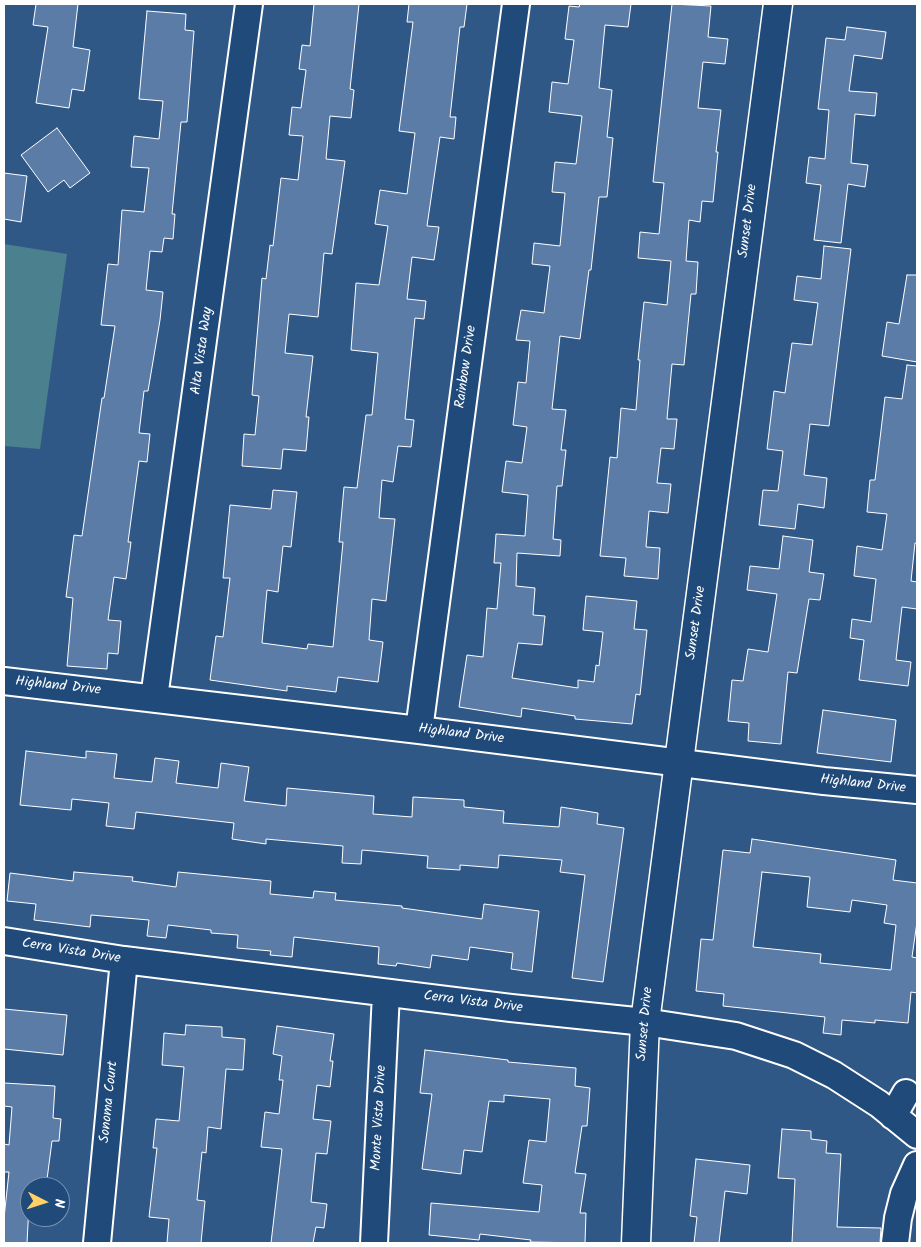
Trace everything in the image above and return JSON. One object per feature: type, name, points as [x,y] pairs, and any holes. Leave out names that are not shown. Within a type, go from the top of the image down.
[{"type":"street","name":"Alta Vista Way","points":[[154,698],[250,4]]},
{"type":"street","name":"Rainbow Drive","points":[[418,730],[516,4]]},
{"type":"street","name":"Sunset Drive","points":[[636,1243],[645,1022],[677,763],[713,508],[778,4]]},
{"type":"street","name":"Highland Drive","points":[[4,681],[677,763],[917,790]]},
{"type":"street","name":"Cerra Vista Drive","points":[[4,941],[124,960],[386,993],[645,1022],[736,1036],[794,1055],[834,1075],[879,1104],[917,1134]]},
{"type":"street","name":"Sonoma Court","points":[[97,1243],[124,960]]},
{"type":"street","name":"Monte Vista Drive","points":[[374,1243],[386,993]]},
{"type":"street","points":[[893,1116],[906,1093]]},
{"type":"street","points":[[895,1243],[898,1218],[904,1194],[917,1165]]},
{"type":"green space","points":[[4,244],[67,254],[40,449],[4,446]]},
{"type":"building","points":[[36,4],[78,4],[73,47],[90,50],[84,91],[72,89],[69,108],[36,103],[48,27],[33,25]]},
{"type":"building","points":[[314,4],[359,4],[350,89],[354,90],[351,118],[330,116],[326,159],[345,161],[332,254],[324,253],[318,317],[289,314],[285,353],[313,356],[306,417],[309,417],[306,451],[283,449],[281,469],[242,466],[244,434],[255,435],[259,396],[252,395],[262,278],[266,279],[270,245],[273,246],[281,178],[298,180],[303,136],[289,135],[292,107],[301,108],[306,70],[299,69],[302,45],[310,46]]},
{"type":"building","points":[[409,4],[467,4],[464,27],[460,27],[450,117],[456,117],[454,139],[440,137],[427,226],[439,227],[434,260],[412,257],[407,299],[426,301],[424,319],[415,318],[405,419],[414,420],[411,447],[398,446],[393,482],[382,480],[379,518],[395,519],[386,601],[372,599],[369,640],[383,642],[378,682],[338,677],[336,692],[287,686],[287,691],[210,680],[216,636],[223,637],[230,578],[223,578],[230,505],[271,509],[273,490],[297,492],[291,547],[283,546],[278,592],[267,590],[262,643],[307,649],[308,644],[333,647],[343,542],[339,542],[344,487],[357,488],[366,415],[372,415],[378,353],[351,350],[356,283],[379,285],[388,226],[375,224],[380,190],[407,194],[415,133],[399,131],[413,22],[407,22]]},
{"type":"building","points":[[580,4],[631,4],[628,27],[605,25],[599,88],[612,90],[607,137],[613,138],[607,197],[599,197],[591,270],[589,270],[580,339],[560,336],[552,409],[566,410],[561,450],[566,450],[562,486],[557,486],[553,539],[561,540],[560,556],[517,553],[516,586],[535,588],[533,615],[545,616],[542,645],[518,643],[512,678],[578,688],[578,680],[594,682],[596,665],[599,666],[603,632],[583,630],[586,596],[637,601],[634,629],[647,630],[640,695],[636,694],[632,724],[575,719],[575,716],[522,708],[521,717],[459,707],[467,655],[483,657],[487,608],[497,609],[501,563],[494,563],[496,534],[525,536],[528,495],[502,492],[506,461],[522,463],[527,427],[513,425],[518,382],[526,383],[530,341],[516,340],[521,310],[544,313],[550,266],[532,264],[534,243],[560,246],[565,193],[552,192],[555,162],[576,164],[582,116],[549,112],[552,82],[568,84],[574,40],[565,39],[569,6],[579,7]]},
{"type":"building","points":[[672,4],[711,6],[708,37],[728,39],[725,64],[703,62],[698,108],[721,110],[716,152],[718,152],[713,202],[702,201],[700,222],[689,220],[686,261],[698,262],[696,294],[691,294],[684,365],[672,364],[667,419],[677,419],[674,449],[661,448],[657,483],[671,484],[668,513],[649,511],[646,547],[660,548],[658,579],[624,576],[626,558],[600,556],[610,457],[617,458],[621,408],[636,410],[640,360],[638,360],[644,302],[667,305],[671,261],[638,258],[640,232],[659,234],[664,183],[653,182]]},
{"type":"building","points":[[147,11],[186,14],[185,30],[194,31],[187,122],[181,122],[172,214],[175,214],[173,239],[164,238],[162,252],[150,251],[146,290],[163,292],[148,391],[144,391],[139,433],[150,434],[147,462],[139,461],[128,542],[131,542],[126,579],[114,577],[108,620],[121,621],[118,654],[108,653],[107,669],[67,666],[73,598],[66,597],[74,535],[82,536],[102,398],[104,398],[115,326],[101,325],[108,264],[118,265],[122,210],[144,212],[149,168],[131,167],[134,136],[159,139],[163,101],[139,99]]},
{"type":"building","points":[[847,27],[886,32],[882,59],[854,55],[849,91],[877,93],[875,116],[855,114],[851,163],[868,165],[865,187],[848,184],[841,243],[814,240],[821,185],[806,183],[809,157],[825,159],[829,110],[818,109],[826,38],[845,40]]},
{"type":"building","points":[[57,128],[90,173],[70,188],[64,180],[48,192],[21,155]]},
{"type":"building","points":[[4,173],[27,176],[21,222],[4,219]]},
{"type":"building","points":[[824,246],[851,249],[829,426],[810,424],[804,475],[827,478],[824,508],[798,504],[795,529],[759,525],[763,490],[778,491],[783,451],[767,449],[774,391],[785,393],[792,343],[812,345],[818,303],[794,300],[797,276],[821,279]]},
{"type":"building","points":[[907,275],[917,275],[917,362],[882,356],[887,322],[899,324]]},
{"type":"building","points":[[907,365],[917,366],[917,543],[915,543],[911,581],[917,582],[917,609],[902,607],[896,660],[911,662],[908,686],[859,680],[864,640],[850,638],[852,619],[871,622],[876,579],[854,576],[857,546],[882,550],[887,514],[867,512],[870,480],[875,480],[885,397],[902,399]]},
{"type":"building","points":[[783,536],[813,540],[809,572],[824,574],[820,600],[809,599],[797,673],[788,672],[781,744],[748,741],[749,723],[728,721],[732,680],[743,681],[748,649],[768,652],[777,594],[747,590],[750,566],[779,569]]},
{"type":"building","points":[[823,710],[896,720],[891,762],[817,753]]},
{"type":"building","points":[[26,751],[86,758],[86,751],[117,754],[114,778],[152,782],[155,758],[179,761],[176,783],[218,788],[221,763],[249,767],[244,801],[286,806],[287,788],[374,796],[373,814],[412,817],[413,797],[464,800],[464,807],[504,811],[503,823],[559,827],[561,807],[598,813],[597,824],[624,828],[603,982],[572,978],[585,875],[560,872],[562,860],[499,855],[498,868],[460,865],[460,870],[427,868],[428,856],[362,850],[361,864],[342,863],[343,846],[266,839],[266,844],[232,839],[234,823],[136,812],[134,829],[106,826],[109,803],[72,799],[71,810],[20,805]]},
{"type":"building","points":[[752,839],[896,860],[893,880],[917,883],[917,922],[912,957],[917,958],[917,993],[911,992],[908,1023],[842,1020],[841,1035],[823,1033],[825,1017],[723,1006],[724,994],[696,991],[701,939],[713,940],[723,850],[750,853]],"holes":[[[762,872],[810,877],[807,907],[850,912],[852,900],[887,905],[884,923],[896,925],[891,970],[820,963],[821,954],[753,947]]]},
{"type":"building","points":[[74,872],[133,877],[132,881],[176,887],[178,872],[271,881],[270,894],[313,898],[314,891],[336,893],[335,900],[402,906],[402,908],[482,919],[484,904],[539,911],[532,972],[511,969],[513,953],[470,947],[468,960],[432,955],[430,968],[397,963],[396,966],[378,964],[379,947],[294,937],[292,957],[270,955],[271,951],[237,948],[238,935],[211,933],[211,930],[168,925],[166,938],[147,936],[149,920],[91,915],[90,927],[34,920],[36,904],[7,901],[10,873],[73,881]]},
{"type":"building","points":[[4,1009],[67,1015],[63,1055],[4,1049]]},
{"type":"building","points":[[186,1025],[222,1027],[222,1037],[245,1039],[243,1070],[226,1069],[221,1129],[208,1127],[206,1153],[202,1152],[197,1200],[205,1201],[201,1243],[167,1243],[169,1219],[149,1217],[157,1148],[153,1148],[156,1119],[179,1121],[184,1067],[162,1065],[164,1033],[185,1035]]},
{"type":"building","points":[[277,1026],[334,1034],[330,1061],[333,1061],[330,1087],[317,1085],[313,1119],[331,1121],[327,1154],[316,1153],[311,1202],[327,1204],[324,1228],[316,1227],[313,1243],[271,1243],[282,1149],[261,1147],[265,1112],[279,1114],[283,1080],[279,1080],[282,1056],[273,1054]]},
{"type":"building","points":[[425,1050],[508,1060],[508,1062],[576,1068],[575,1086],[590,1088],[587,1126],[582,1126],[575,1173],[586,1174],[580,1213],[586,1213],[585,1243],[530,1242],[531,1240],[480,1234],[479,1240],[429,1235],[431,1203],[539,1212],[542,1185],[523,1183],[529,1140],[546,1142],[550,1099],[504,1095],[504,1102],[489,1101],[482,1152],[464,1150],[461,1174],[422,1169],[432,1094],[420,1093]]},
{"type":"building","points":[[4,1083],[55,1086],[53,1118],[61,1119],[59,1141],[52,1141],[47,1177],[20,1177],[20,1227],[28,1227],[27,1243],[4,1243],[4,1218],[9,1172],[4,1172],[4,1144],[9,1145],[12,1107],[4,1106]]},
{"type":"building","points":[[782,1129],[811,1131],[811,1139],[827,1141],[826,1153],[841,1154],[837,1227],[881,1228],[880,1243],[792,1243],[795,1179],[778,1178]]},
{"type":"building","points":[[696,1159],[750,1165],[747,1194],[725,1191],[719,1243],[694,1243],[697,1217],[690,1216]]}]
